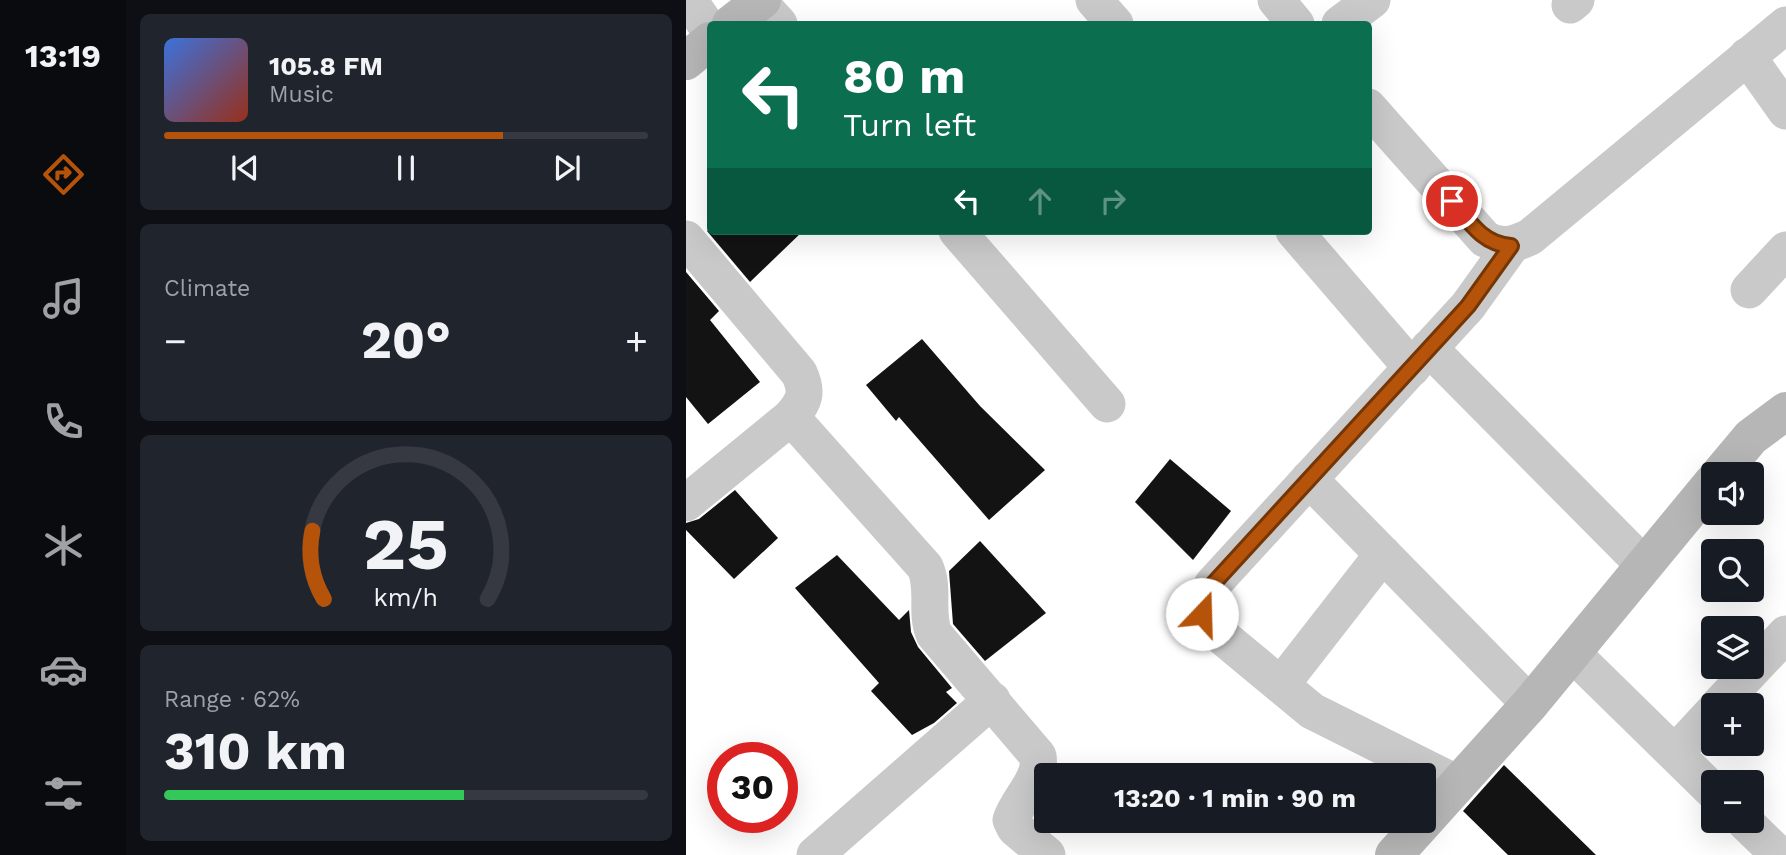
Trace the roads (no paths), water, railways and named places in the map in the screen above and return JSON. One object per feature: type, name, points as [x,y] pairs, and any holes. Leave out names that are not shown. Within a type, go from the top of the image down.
[{"type":"street","points":[[689,0],[707,27]]},
{"type":"street","points":[[1094,0],[1112,21]]},
{"type":"street","points":[[1276,0],[1294,21]]},
{"type":"street","points":[[1344,21],[1372,0]]},
{"type":"street","points":[[1372,112],[1485,239],[1497,245],[1511,246],[1530,237],[1786,25]]},
{"type":"street","points":[[686,61],[707,44]]},
{"type":"street","points":[[1747,56],[1786,111]]},
{"type":"street","points":[[960,235],[1107,404]]},
{"type":"street","points":[[1298,235],[1420,358],[1644,565]]},
{"type":"street","points":[[686,239],[799,373],[806,388],[803,404],[791,416],[686,503]]},
{"type":"street","points":[[1458,784],[1312,711],[1213,629],[1202,614],[1202,600],[1486,284],[1511,246]]},
{"type":"street","points":[[1749,290],[1786,250]]},
{"type":"street","points":[[1730,462],[1751,436],[1786,411]]},
{"type":"street","points":[[791,416],[925,568],[931,586],[929,612],[934,634],[1038,756],[1039,765],[1035,776],[1011,820],[1015,828],[1047,855]]},
{"type":"street","points":[[1309,479],[1530,704]]},
{"type":"street","points":[[1394,855],[1530,704],[1701,496]]},
{"type":"street","points":[[1281,685],[1383,554]]},
{"type":"street","points":[[1730,693],[1786,634]]},
{"type":"street","points":[[1572,653],[1701,778]]},
{"type":"street","points":[[816,855],[992,700]]},
{"type":"street","points":[[1675,753],[1701,725]]},
{"type":"street","points":[[1756,833],[1779,855]]}]
